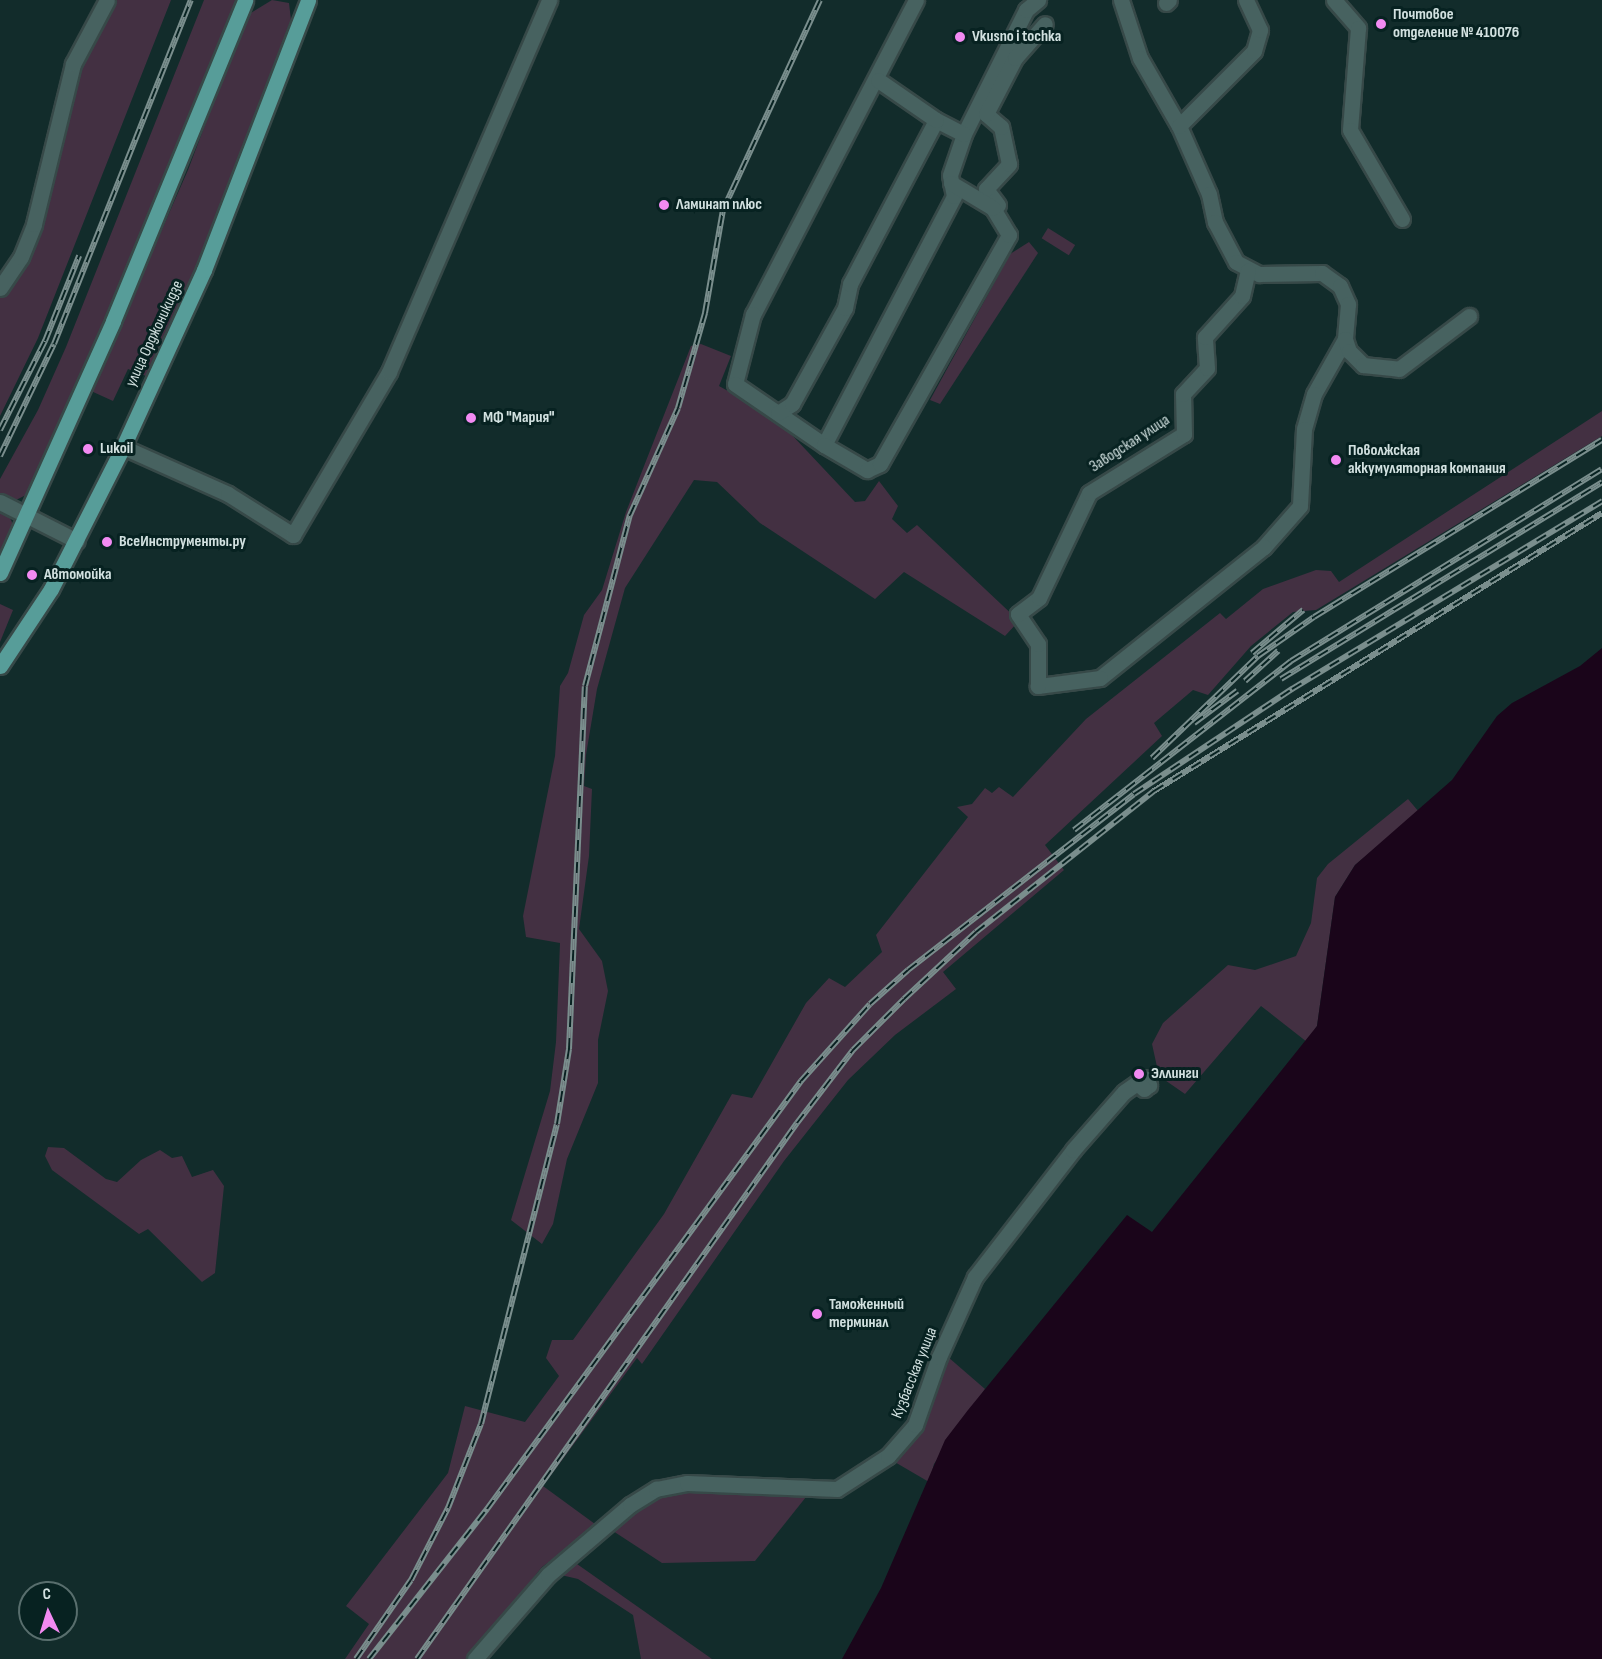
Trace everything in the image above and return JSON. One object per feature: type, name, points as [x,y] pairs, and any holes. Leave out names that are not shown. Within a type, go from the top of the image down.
[{"type":"main road","points":[[0,573],[172,183],[245,0]]},
{"type":"main road","name":"улица Орджоникидзе","points":[[0,666],[51,589],[123,447],[204,270],[308,0]]},
{"type":"street","points":[[0,288],[21,257],[34,224],[73,64],[107,0]]},
{"type":"street","points":[[123,447],[228,494],[293,535],[389,372],[549,0]]},
{"type":"street","points":[[916,0],[878,80],[753,314],[735,384],[824,445],[867,470],[880,464],[1009,235],[993,208],[951,183]]},
{"type":"street","points":[[824,445],[954,195],[950,175],[964,134],[1026,10],[1038,0]]},
{"type":"street","points":[[1121,0],[1140,58],[1179,126],[1209,194],[1224,244],[1236,262],[1248,271],[1259,274],[1322,273],[1341,286],[1348,304],[1345,339],[1349,351],[1363,365],[1399,369],[1469,316]]},
{"type":"street","points":[[1179,126],[1254,51],[1260,30],[1245,0]]},
{"type":"street","points":[[1334,0],[1358,28],[1350,130],[1402,219]]},
{"type":"street","points":[[998,205],[986,189],[1009,164],[1001,127],[986,114],[1015,58],[1045,24]]},
{"type":"street","points":[[878,80],[936,120],[964,134]]},
{"type":"street","points":[[778,412],[792,404],[845,308],[850,284],[936,120]]},
{"type":"street","name":"Заводская улица","points":[[1248,271],[1242,296],[1205,337],[1207,368],[1183,394],[1184,434],[1089,493],[1039,598],[1018,614],[1038,644],[1038,686],[1100,678],[1264,547],[1300,506],[1305,429],[1314,394],[1345,339]]},
{"type":"street","points":[[0,502],[26,518],[77,541]]},
{"type":"street","name":"Кузбасская улица","points":[[475,1659],[548,1575],[630,1504],[656,1489],[687,1483],[837,1489],[888,1456],[915,1425],[939,1357],[975,1277],[1073,1150],[1124,1092],[1137,1083]]},
{"type":"shaded area","points":[[112,0],[171,0],[38,338],[0,416],[0,297],[25,260],[80,63]]},
{"type":"shaded area","points":[[204,0],[237,0],[171,171],[26,495],[16,500],[0,493],[0,479],[38,410],[66,347]]},
{"type":"shaded area","points":[[272,0],[289,3],[291,20],[194,273],[146,376],[128,369],[113,401],[91,391],[188,170],[246,16]]},
{"type":"shaded area","points":[[1048,228],[1075,245],[1069,255],[1042,238]]},
{"type":"shaded area","points":[[1029,242],[1038,253],[940,404],[930,400],[1010,254]]},
{"type":"shaded area","points":[[701,344],[731,356],[719,386],[775,417],[855,502],[865,501],[879,481],[898,506],[892,519],[907,533],[917,525],[1019,621],[1005,636],[904,572],[875,599],[760,523],[717,482],[694,480],[625,588],[597,689],[586,755],[584,786],[592,789],[589,856],[579,929],[602,961],[608,991],[598,1040],[598,1083],[567,1159],[553,1224],[542,1244],[511,1220],[550,1091],[556,1042],[560,943],[526,937],[523,916],[555,756],[560,686],[568,673],[584,615],[602,590],[626,512],[691,346]]},
{"type":"shaded area","points":[[1602,411],[1602,436],[1316,610],[1293,612],[1251,646],[1208,695],[1193,690],[1154,723],[1162,736],[1045,845],[1064,870],[943,972],[956,989],[895,1035],[848,1080],[784,1161],[642,1364],[637,1358],[543,1486],[595,1524],[585,1536],[542,1567],[469,1659],[345,1659],[369,1624],[346,1606],[448,1473],[465,1406],[525,1422],[559,1376],[546,1358],[552,1340],[573,1340],[664,1214],[732,1094],[752,1098],[806,1003],[829,978],[845,987],[882,952],[876,935],[968,817],[957,807],[972,804],[985,788],[992,793],[999,787],[1013,797],[1086,719],[1220,613],[1226,619],[1263,589],[1316,570],[1331,571],[1339,582]]},
{"type":"shaded area","points":[[0,508],[8,513],[14,527],[0,557]]},
{"type":"shaded area","points":[[0,604],[13,610],[0,642]]},
{"type":"shaded area","points":[[1602,648],[1602,1659],[842,1659],[881,1588],[945,1440],[1127,1215],[1152,1232],[1317,1026],[1335,897],[1355,865],[1452,780],[1497,716],[1512,703],[1580,666]]},
{"type":"shaded area","points":[[1408,799],[1419,812],[1355,865],[1335,897],[1317,1026],[1307,1042],[1261,1006],[1185,1094],[1159,1076],[1152,1044],[1163,1023],[1228,965],[1255,970],[1296,956],[1311,923],[1317,878],[1328,864]]},
{"type":"shaded area","points":[[48,1147],[64,1148],[106,1179],[117,1182],[141,1160],[160,1150],[172,1158],[182,1156],[192,1177],[213,1170],[224,1186],[215,1273],[202,1282],[148,1229],[139,1234],[52,1170],[45,1156]]},
{"type":"shaded area","points":[[948,1357],[985,1389],[934,1464],[929,1482],[893,1461],[923,1427]]},
{"type":"shaded area","points":[[696,1491],[740,1491],[806,1497],[755,1561],[662,1563],[613,1531],[641,1505],[658,1496]]},
{"type":"shaded area","points":[[577,1564],[712,1659],[641,1659],[633,1615],[578,1579],[561,1575]]},
{"type":"railway","points":[[0,456],[54,344],[191,0]]},
{"type":"railway","points":[[356,1659],[411,1580],[448,1508],[481,1424],[557,1124],[569,1049],[585,686],[630,515],[678,408],[705,313],[723,210],[820,0]]},
{"type":"railway","points":[[0,430],[45,341],[79,256]]},
{"type":"railway","points":[[1152,758],[1258,656],[1314,617],[1602,440]]},
{"type":"railway","points":[[1074,830],[1291,661],[1602,469]]},
{"type":"railway","points":[[1281,679],[1602,482]]},
{"type":"railway","points":[[369,1659],[487,1509],[801,1081],[870,1004],[908,970],[1134,794],[1292,689],[1602,501]]},
{"type":"railway","points":[[417,1659],[797,1123],[853,1050],[904,999],[976,932],[1154,791],[1602,513]]},
{"type":"railway","points":[[1252,653],[1303,610]]},
{"type":"railway","points":[[1245,681],[1278,651]]},
{"type":"railway","points":[[1194,723],[1237,691]]},
{"type":"place","name":"Почтовое отделение № 410076","points":[[1381,24]]},
{"type":"place","name":"Vkusno i tochka","points":[[960,37]]},
{"type":"place","name":"Ламинат плюс","points":[[664,205]]},
{"type":"place","name":"МФ \"Мария\"","points":[[471,418]]},
{"type":"place","name":"Lukoil","points":[[88,449]]},
{"type":"place","name":"Поволжская аккумуляторная компания","points":[[1336,460]]},
{"type":"place","name":"ВсеИнструменты.ру","points":[[107,542]]},
{"type":"place","name":"Автомойка","points":[[32,575]]},
{"type":"place","name":"Эллинги","points":[[1139,1074]]},
{"type":"place","name":"Таможенный терминал","points":[[817,1314]]}]
